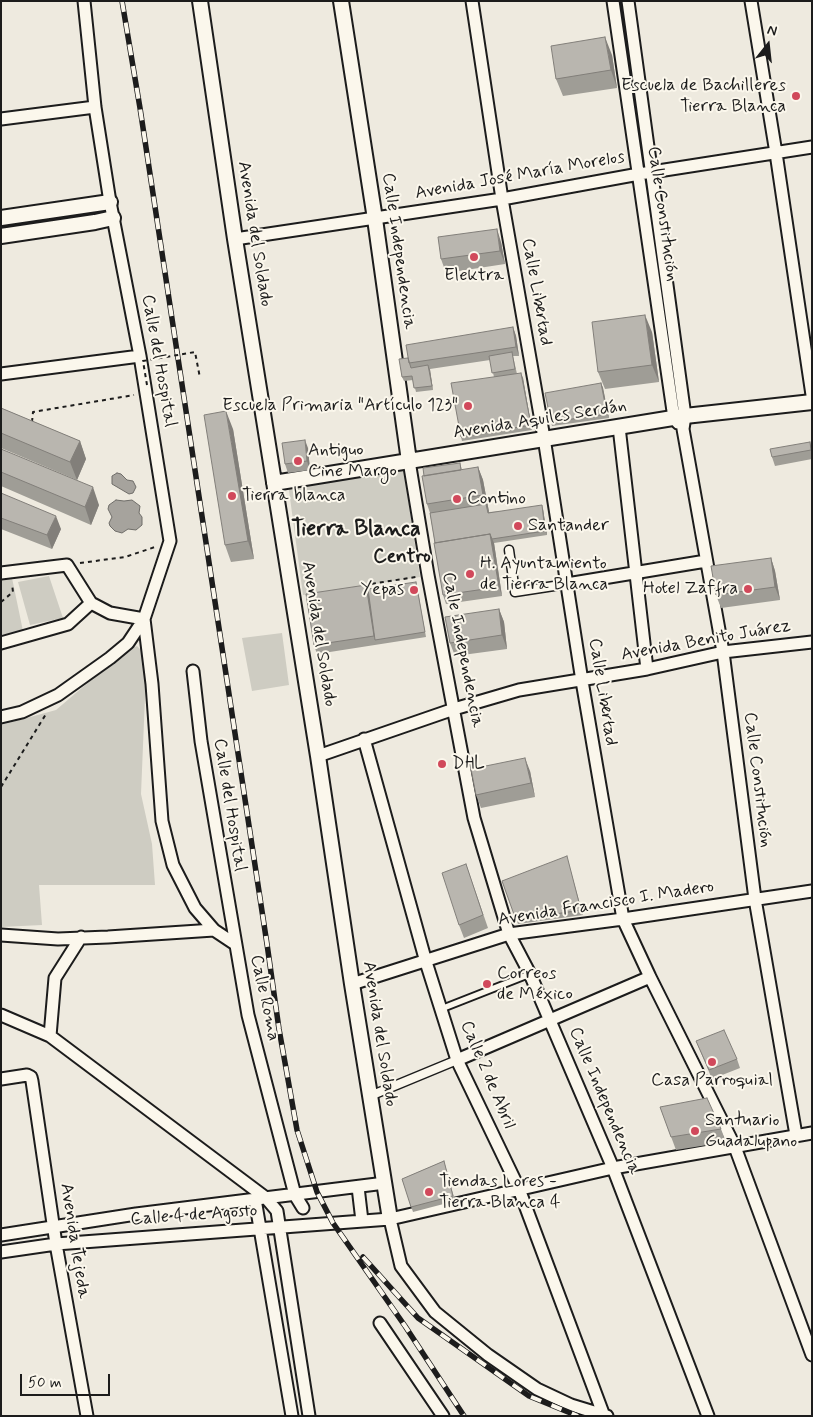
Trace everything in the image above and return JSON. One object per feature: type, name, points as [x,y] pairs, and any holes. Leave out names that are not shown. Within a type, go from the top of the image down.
[{"type":"street","name":"Calle del Hospital","points":[[84,1],[95,107],[110,202],[147,389],[170,541],[144,619]]},
{"type":"street","name":"Avenida del Soldado","points":[[200,1],[235,239],[390,1219]]},
{"type":"street","name":"Calle Independencia","points":[[341,1],[375,219],[409,460],[428,575],[474,818],[509,934],[530,974],[548,1020],[613,1168],[708,1416]]},
{"type":"street","name":"Calle Libertad","points":[[472,1],[502,199],[544,438],[582,680],[623,919],[735,1146],[812,1355]]},
{"type":"street","name":"Calle Constitución","points":[[613,1],[639,174],[723,652],[755,899],[796,1135]]},
{"type":"street","name":"Calle Constitución","points":[[628,1],[652,172],[681,421]]},
{"type":"street","points":[[751,1],[812,395]]},
{"type":"street","points":[[1,119],[95,107]]},
{"type":"street","name":"Avenida José María Morelos","points":[[235,239],[502,199],[639,174],[812,147]]},
{"type":"street","points":[[1,218],[110,202]]},
{"type":"street","points":[[1,236],[113,218]]},
{"type":"street","points":[[1,374],[140,356]]},
{"type":"street","name":"Avenida Aquiles Serdán","points":[[274,483],[544,438],[812,402]]},
{"type":"street","points":[[619,427],[647,669]]},
{"type":"street","points":[[509,550],[515,592],[706,561]]},
{"type":"street","points":[[1,717],[22,712],[58,695],[128,643],[144,619],[110,612],[91,603],[67,565],[5,572]]},
{"type":"street","points":[[1,643],[68,624],[91,603]]},
{"type":"street","name":"Calle Roma","points":[[144,619],[152,684],[162,821],[173,865],[196,908],[214,930],[235,944],[248,1015],[295,1195],[303,1208]]},
{"type":"street","name":"Avenida Benito Juárez","points":[[318,756],[454,709],[520,690],[647,669],[723,652],[812,642]]},
{"type":"street","name":"Calle del Hospital","points":[[193,670],[201,741],[235,944]]},
{"type":"street","name":"Calle 2 de Abril","points":[[364,740],[426,962],[457,1060],[520,1189],[605,1415]]},
{"type":"street","name":"Avenida Francisco I. Madero","points":[[352,984],[509,934],[812,891]]},
{"type":"street","points":[[1,935],[58,939],[214,930]]},
{"type":"street","points":[[50,1036],[55,978],[82,937]]},
{"type":"street","points":[[370,1096],[650,977]]},
{"type":"street","points":[[1,1015],[50,1036],[277,1210],[309,1416]]},
{"type":"street","name":"Avenida Tejeda","points":[[1,1079],[27,1075],[31,1077],[53,1226],[87,1416]]},
{"type":"street","name":"Calle 4 de Agosto","points":[[1,1252],[56,1244],[390,1219],[613,1168],[812,1133]]},
{"type":"street","name":"Calle 4 de Agosto","points":[[1,1235],[136,1214],[385,1183]]},
{"type":"street","points":[[358,1187],[362,1221]]},
{"type":"street","points":[[261,1199],[260,1229],[292,1416]]},
{"type":"street","points":[[390,1219],[401,1266],[435,1312],[488,1355],[537,1389],[572,1405],[605,1415]]},
{"type":"street","points":[[380,1322],[443,1416]]},
{"type":"lane","points":[[440,1009],[530,974]]},
{"type":"path","points":[[32,428],[33,412],[147,389],[143,362],[195,352],[200,378]]},
{"type":"path","points":[[67,565],[125,557],[170,541]]},
{"type":"path","points":[[1,602],[13,592],[5,572]]},
{"type":"path","points":[[360,586],[428,575]]},
{"type":"path","points":[[1,787],[58,695]]},
{"type":"shaded area","points":[[98,208],[99,215],[1,231],[1,221]]},
{"type":"shaded area","points":[[403,465],[420,577],[303,595],[288,483]]},
{"type":"shaded area","points":[[117,473],[127,480],[133,481],[136,487],[133,493],[129,494],[112,484],[112,476]]},
{"type":"shaded area","points":[[116,500],[132,500],[140,506],[139,513],[142,517],[142,525],[136,530],[128,529],[122,533],[115,531],[109,523],[112,517],[108,509],[109,505]]},
{"type":"shaded area","points":[[49,576],[63,618],[30,625],[18,582]]},
{"type":"shaded area","points":[[12,578],[23,631],[1,635],[1,580]]},
{"type":"shaded area","points":[[282,633],[289,685],[252,691],[242,638]]},
{"type":"shaded area","points":[[137,646],[144,653],[146,673],[141,794],[152,844],[155,885],[39,885],[42,925],[1,927],[1,725],[56,710],[125,651]]},
{"type":"building","points":[[605,37],[611,70],[556,79],[551,46]]},
{"type":"building","points":[[497,229],[500,251],[441,259],[438,237]]},
{"type":"building","points":[[645,315],[652,365],[598,372],[592,322]]},
{"type":"building","points":[[513,327],[516,347],[409,363],[406,345]]},
{"type":"building","points":[[512,352],[515,369],[492,373],[489,356]]},
{"type":"building","points":[[408,358],[411,368],[428,365],[432,386],[414,388],[412,376],[402,377],[399,359]]},
{"type":"building","points":[[521,373],[531,425],[461,437],[451,383]]},
{"type":"building","points":[[601,383],[607,414],[551,422],[545,393]]},
{"type":"building","points":[[1,408],[80,441],[70,462],[1,433]]},
{"type":"building","name":"Tierra blanca","points":[[226,411],[248,541],[225,545],[204,415]]},
{"type":"building","points":[[305,440],[307,461],[285,464],[282,443]]},
{"type":"building","points":[[810,442],[811,450],[772,457],[770,449]]},
{"type":"building","points":[[1,449],[93,487],[85,507],[1,472]]},
{"type":"building","points":[[460,463],[461,470],[424,476],[423,468]]},
{"type":"building","points":[[478,467],[483,495],[427,504],[422,476]]},
{"type":"building","points":[[1,493],[56,516],[47,535],[1,518]]},
{"type":"building","points":[[486,504],[488,513],[542,505],[545,531],[492,539],[490,534],[435,543],[430,513]]},
{"type":"building","name":"H. Ayuntamiento de Tierra Blanca","points":[[490,534],[499,587],[443,595],[434,543]]},
{"type":"building","points":[[771,558],[775,587],[716,595],[711,566]]},
{"type":"building","points":[[416,582],[425,632],[375,640],[368,589]]},
{"type":"building","points":[[366,585],[374,636],[314,645],[306,594]]},
{"type":"building","points":[[499,609],[502,635],[450,643],[445,617]]},
{"type":"building","points":[[525,758],[531,783],[476,795],[471,769]]},
{"type":"building","points":[[567,856],[581,910],[516,920],[502,881]]},
{"type":"building","points":[[466,864],[483,915],[459,925],[442,873]]},
{"type":"building","points":[[724,1030],[737,1059],[709,1070],[696,1041]]},
{"type":"building","points":[[707,1098],[721,1129],[671,1137],[660,1107]]},
{"type":"building","name":"Tiendas Lores - Tierra Blanca 4","points":[[444,1161],[453,1196],[411,1207],[402,1179]]},
{"type":"railway","points":[[122,1],[140,108],[279,1029],[297,1130],[317,1192],[333,1223],[405,1326],[464,1416]]},
{"type":"railway","points":[[363,1257],[418,1318],[529,1396],[578,1416]]},
{"type":"place","name":"Escuela de Bachilleres Tierra Blanca","points":[[796,96]]},
{"type":"place","name":"Elektra","points":[[474,257]]},
{"type":"place","name":"Escuela Primaria \"Artículo 123\"","points":[[468,406]]},
{"type":"place","name":"Antiguo Cine Margo","points":[[298,461]]},
{"type":"place","name":"Tierra blanca","points":[[232,496]]},
{"type":"place","name":"Contino","points":[[457,499]]},
{"type":"place","name":"Santander","points":[[518,526]]},
{"type":"place","name":"H. Ayuntamiento de Tierra Blanca","points":[[470,574]]},
{"type":"place","name":"Hotel Zaffra","points":[[748,589]]},
{"type":"place","name":"Yepas","points":[[414,590]]},
{"type":"place","name":"DHL","points":[[442,764]]},
{"type":"place","name":"Correos de México","points":[[487,984]]},
{"type":"place","name":"Casa Parroquial","points":[[712,1062]]},
{"type":"place","name":"Santuario Guadalupano","points":[[695,1131]]},
{"type":"place","name":"Tiendas Lores - Tierra Blanca 4","points":[[429,1192]]},
{"type":"district","name":"Tierra Blanca","points":[[356,530]]},
{"type":"district","name":"Centro","points":[[402,558]]}]
